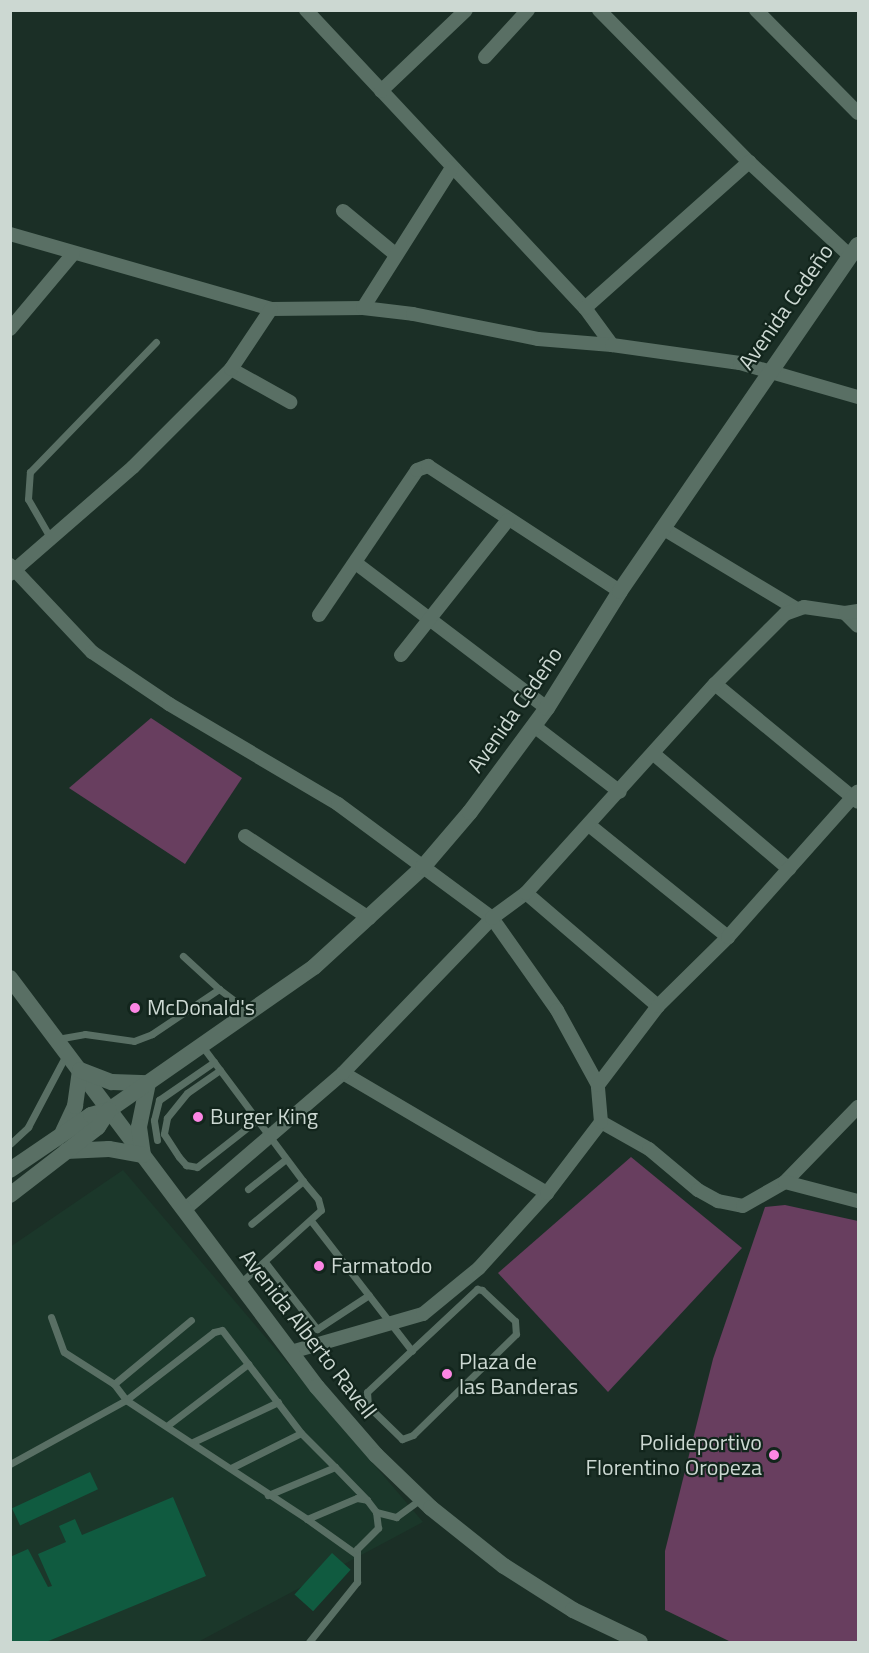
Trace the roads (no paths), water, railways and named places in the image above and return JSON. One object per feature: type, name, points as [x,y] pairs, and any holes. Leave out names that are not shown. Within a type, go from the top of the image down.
[{"type":"street","points":[[306,10],[585,308],[612,345]]},
{"type":"street","points":[[381,91],[466,10]]},
{"type":"street","points":[[485,57],[528,10]]},
{"type":"street","points":[[599,10],[748,162],[854,250]]},
{"type":"street","points":[[756,10],[858,113]]},
{"type":"street","points":[[585,308],[748,162]]},
{"type":"street","points":[[363,308],[395,254],[452,168]]},
{"type":"street","points":[[343,211],[395,254]]},
{"type":"street","points":[[10,234],[73,254],[271,309],[363,308],[413,314],[538,339],[612,345],[770,369],[858,397]]},
{"type":"street","name":"Avenida Cedeño","points":[[63,1144],[91,1115],[109,1110],[314,967],[423,867],[470,812],[548,708],[621,591],[770,369],[854,250]]},
{"type":"street","points":[[10,329],[73,254]]},
{"type":"street","points":[[271,309],[231,369],[133,467],[12,570],[92,652],[170,704],[338,804],[492,918],[557,1010],[598,1085],[601,1122],[547,1193],[479,1268],[423,1314],[291,1352]]},
{"type":"street","points":[[231,369],[290,402]]},
{"type":"street","points":[[319,615],[357,564],[422,467],[428,466],[507,520],[621,591]]},
{"type":"street","points":[[401,655],[429,616],[507,520]]},
{"type":"street","points":[[664,528],[795,609]]},
{"type":"street","points":[[357,564],[429,616],[548,708]]},
{"type":"street","points":[[184,1210],[271,1138],[343,1073],[492,918],[526,893],[655,755],[715,684],[785,614],[795,609],[820,608],[852,612],[858,626]]},
{"type":"street","points":[[598,1085],[658,1006],[728,938],[857,797],[715,684]]},
{"type":"street","points":[[534,726],[620,792]]},
{"type":"street","points":[[655,755],[789,869]]},
{"type":"street","points":[[589,825],[728,938]]},
{"type":"street","points":[[245,836],[369,918]]},
{"type":"street","points":[[526,893],[658,1006]]},
{"type":"street","name":"Avenida Alberto Ravell","points":[[10,978],[239,1284],[354,1430],[421,1499],[464,1537],[538,1590],[640,1642]]},
{"type":"street","points":[[10,1170],[63,1144],[143,1155],[139,1127],[148,1083],[112,1082],[80,1070],[75,1106],[63,1144],[10,1195]]},
{"type":"street","points":[[343,1073],[547,1193]]},
{"type":"street","points":[[601,1122],[648,1149],[698,1190],[718,1201],[742,1206],[785,1182],[858,1107]]},
{"type":"street","points":[[785,1182],[858,1201]]},
{"type":"lane","points":[[51,539],[28,499],[26,484],[30,472],[156,342]]},
{"type":"lane","points":[[183,956],[219,989],[250,1012]]},
{"type":"lane","points":[[57,1039],[85,1034],[140,1040],[219,989]]},
{"type":"lane","points":[[202,1045],[318,1199],[321,1210],[312,1222],[239,1284]]},
{"type":"lane","points":[[10,1144],[28,1127],[40,1098],[67,1053]]},
{"type":"lane","points":[[157,1140],[154,1120],[159,1100],[214,1062]]},
{"type":"lane","points":[[220,1070],[187,1093],[167,1118],[164,1134],[179,1157],[186,1165],[197,1167],[257,1120]]},
{"type":"lane","points":[[248,1189],[286,1158]]},
{"type":"lane","points":[[251,1224],[303,1181]]},
{"type":"lane","points":[[312,1222],[412,1351]]},
{"type":"lane","points":[[265,1262],[317,1329],[369,1295]]},
{"type":"lane","points":[[477,1289],[515,1321],[517,1328],[516,1334],[413,1435],[402,1439],[365,1399],[367,1392],[412,1351],[477,1289]]},
{"type":"lane","points":[[51,1317],[64,1352],[114,1384],[126,1400],[231,1467],[268,1495],[356,1554]]},
{"type":"lane","points":[[114,1384],[190,1320]]},
{"type":"lane","points":[[10,1464],[126,1400],[218,1330],[248,1364],[301,1433],[376,1512],[378,1528],[361,1543],[356,1554],[357,1582],[309,1642]]},
{"type":"lane","points":[[168,1425],[248,1364]]},
{"type":"lane","points":[[193,1442],[278,1402]]},
{"type":"lane","points":[[231,1467],[301,1433]]},
{"type":"lane","points":[[268,1495],[335,1467]]},
{"type":"lane","points":[[307,1519],[352,1499],[367,1500]]},
{"type":"lane","points":[[376,1512],[396,1517],[421,1499]]},
{"type":"place","name":"McDonald's","points":[[135,1008]]},
{"type":"place","name":"Burger King","points":[[198,1117]]},
{"type":"place","name":"Farmatodo","points":[[319,1266]]},
{"type":"place","name":"Plaza de las Banderas","points":[[447,1374]]},
{"type":"place","name":"Polideportivo Florentino Oropeza","points":[[774,1455]]}]
